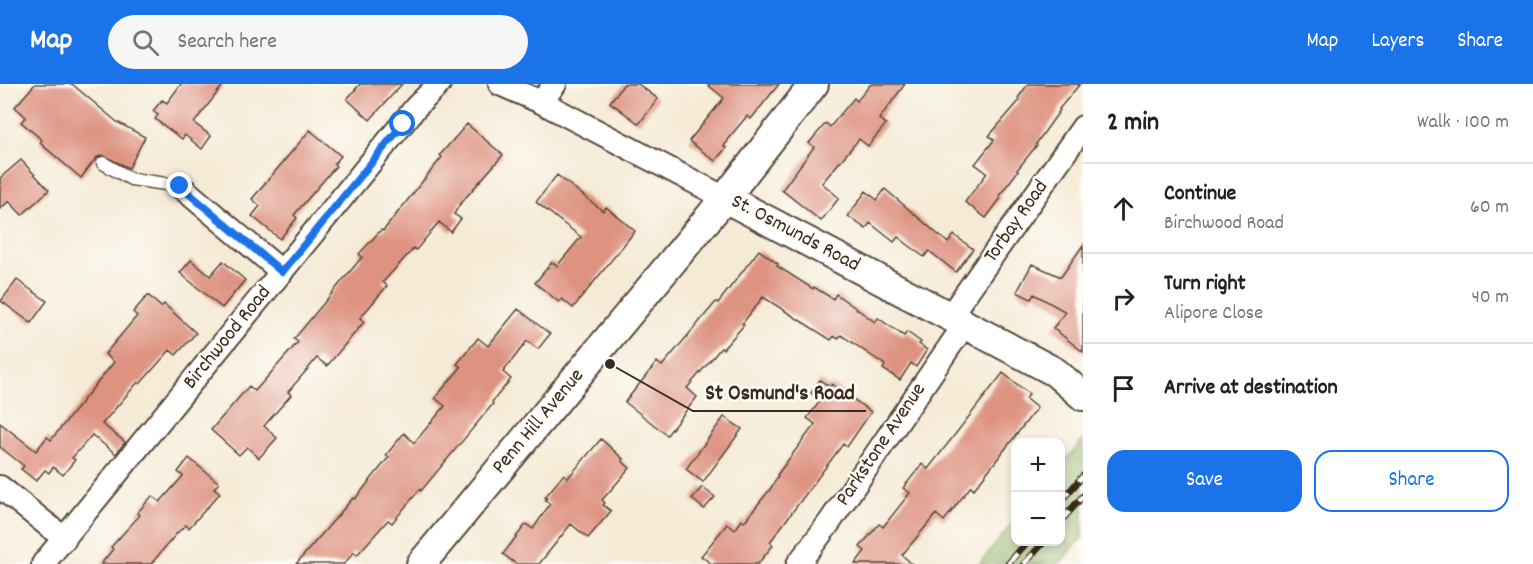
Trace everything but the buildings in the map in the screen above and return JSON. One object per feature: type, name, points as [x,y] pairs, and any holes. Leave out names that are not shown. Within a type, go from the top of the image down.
[{"type":"street","name":"Birchwood Road","points":[[43,564],[416,107],[439,84]]},
{"type":"street","name":"St. Osmunds Road","points":[[500,84],[548,93],[725,198],[1055,372],[1083,396]]},
{"type":"street","name":"Penn Hill Avenue","points":[[421,564],[725,198],[814,84]]},
{"type":"street","name":"Torbay Road","points":[[957,320],[1083,127]]},
{"type":"street","points":[[180,186],[282,272]]},
{"type":"street","name":"Parkstone Avenue","points":[[798,564],[829,523],[957,320]]},
{"type":"street","points":[[0,487],[65,539]]},
{"type":"lane","points":[[103,164],[131,179],[180,186]]},
{"type":"green space","points":[[1083,440],[1083,537],[1059,564],[979,564],[1011,525],[1011,546],[1065,546],[1065,461]]},
{"type":"railway","points":[[1065,496],[1083,476]]},
{"type":"railway","points":[[1065,516],[1083,496]]},
{"type":"railway","points":[[1008,564],[1024,546]]},
{"type":"railway","points":[[1024,564],[1040,546]]},
{"type":"place","name":"St Osmund's Road","points":[[610,364]]},
{"type":"route","points":[[180,186],[282,272],[403,124]]}]
